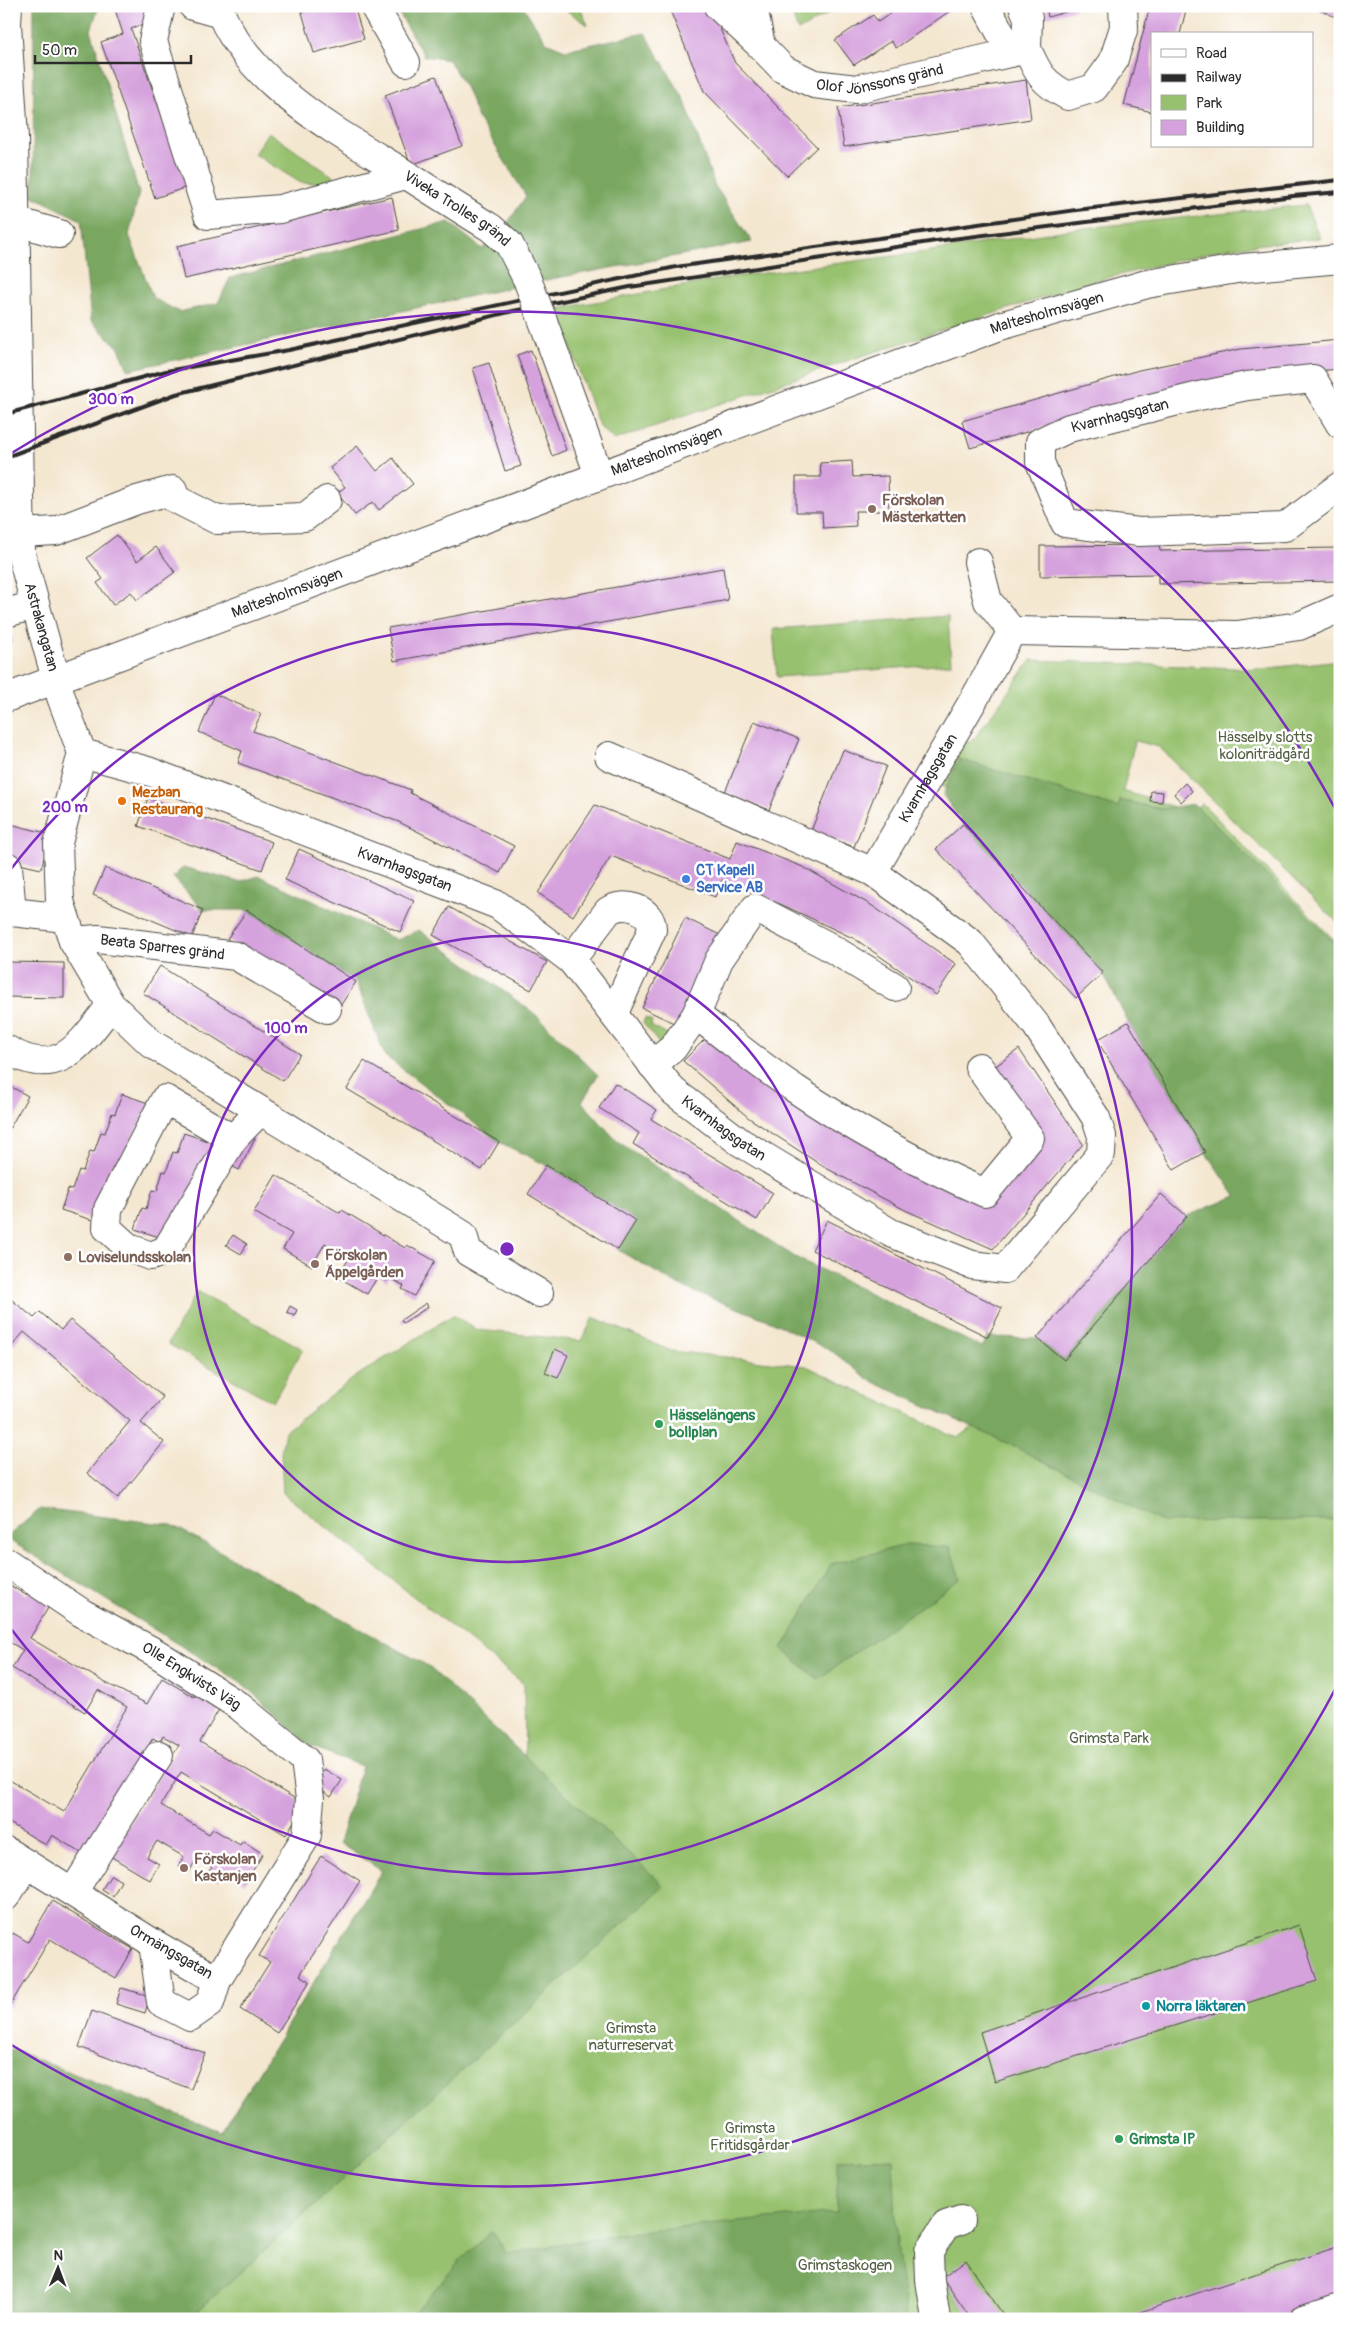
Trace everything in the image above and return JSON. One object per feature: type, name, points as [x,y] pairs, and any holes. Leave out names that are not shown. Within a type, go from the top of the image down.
[{"type":"street","name":"Astrakangatan","points":[[8,6],[7,24],[14,138],[16,221],[21,554],[16,573],[35,605],[56,679]]},
{"type":"street","points":[[161,6],[153,41],[208,215],[280,209],[406,175]]},
{"type":"street","name":"Viveka Trolles gränd","points":[[193,6],[219,10],[240,45],[267,78],[326,125],[490,228],[509,244],[527,279],[543,320],[599,475]]},
{"type":"street","points":[[374,6],[406,62]]},
{"type":"street","name":"Olof Jönssons gränd","points":[[718,6],[783,69],[814,84],[856,89],[1019,51]]},
{"type":"street","points":[[753,6],[761,46]]},
{"type":"street","points":[[986,6],[1019,51],[1049,86],[1068,96],[1094,88],[1113,62],[1124,27],[1123,6]]},
{"type":"street","points":[[1019,51],[1028,18],[1023,6]]},
{"type":"street","points":[[16,221],[59,234]]},
{"type":"street","name":"Maltesholmsvägen","points":[[6,698],[1000,326],[1148,284],[1243,268],[1340,259]]},
{"type":"street","name":"Kvarnhagsgatan","points":[[1340,424],[1313,379],[1247,386],[1069,428],[1040,442],[1040,462],[1066,523],[1138,532],[1285,527],[1340,486]]},
{"type":"street","points":[[20,532],[56,531],[137,500],[168,491],[217,520],[305,517],[327,500]]},
{"type":"street","points":[[978,562],[988,601],[1012,631],[1237,635],[1299,626],[1340,608]]},
{"type":"street","points":[[6,614],[35,605]]},
{"type":"street","name":"Kvarnhagsgatan","points":[[873,872],[978,694],[1012,631]]},
{"type":"street","points":[[56,679],[82,753]]},
{"type":"street","name":"Kvarnhagsgatan","points":[[82,753],[148,770],[498,905],[571,960],[673,1091],[740,1142],[891,1233],[972,1265],[1006,1269],[1101,1154],[1102,1136],[1096,1118],[1036,1025],[970,942],[873,872],[609,756]]},
{"type":"street","name":"Beata Sparres gränd","points":[[82,753],[58,843],[60,901],[69,930],[111,1005],[152,1044],[463,1235],[468,1252],[539,1293]]},
{"type":"street","points":[[8,867],[12,912],[69,930]]},
{"type":"street","points":[[571,960],[608,911],[616,905],[626,905],[648,916],[653,922],[652,930],[614,1013]]},
{"type":"street","points":[[652,1064],[673,1048],[696,1015],[719,960],[755,908],[826,945],[894,987]]},
{"type":"street","name":"Beata Sparres gränd","points":[[69,930],[98,939],[236,956],[327,1010]]},
{"type":"street","points":[[6,1049],[21,1058],[54,1062],[79,1046],[111,1005]]},
{"type":"street","points":[[696,1015],[794,1088],[835,1114],[934,1171],[985,1193],[1030,1138],[979,1067]]},
{"type":"street","points":[[233,1140],[165,1099],[108,1209],[107,1228],[129,1248],[151,1256],[166,1250],[233,1140],[260,1111]]},
{"type":"street","name":"Olle Engkvists Väg","points":[[6,1562],[82,1613],[156,1653],[231,1701],[305,1760],[310,1799],[308,1835]]},
{"type":"street","points":[[73,1892],[159,1755]]},
{"type":"street","name":"Ormängsgatan","points":[[16,1858],[153,1943],[217,1980],[308,1835]]},
{"type":"street","points":[[6,1896],[16,1858]]},
{"type":"street","points":[[153,1943],[161,2002],[190,2017],[210,2003],[217,1980]]},
{"type":"street","points":[[936,2318],[930,2280],[929,2251],[946,2225],[961,2220]]},
{"type":"street","points":[[1304,2319],[1340,2307]]},
{"type":"green space","points":[[34,6],[99,6],[91,30],[139,193],[129,235],[153,298],[179,312],[218,303],[230,278],[449,222],[482,249],[509,221],[526,196],[478,118],[466,89],[449,60],[424,56],[395,6],[523,6],[546,42],[565,50],[645,33],[684,99],[715,186],[752,242],[551,279],[128,370],[119,348],[91,321],[81,220],[33,196]]},
{"type":"green space","points":[[560,6],[579,6],[588,25]]},
{"type":"green space","points":[[789,6],[841,6],[798,31]]},
{"type":"green space","points":[[268,132],[334,177],[333,183],[301,183],[254,154]]},
{"type":"green space","points":[[1306,205],[1320,238],[1228,248],[1091,282],[859,357],[614,440],[599,426],[557,309],[732,277],[925,252],[1074,229]]},
{"type":"green space","points":[[948,616],[951,664],[777,677],[773,629]]},
{"type":"green space","name":"Grimsta naturreservat","points":[[1031,660],[1261,669],[1340,660],[1340,925],[1159,747],[1135,741],[1123,791],[1190,812],[1202,803],[1340,946],[1340,2319],[6,2319],[6,2048],[21,2057],[222,2132],[382,1871],[525,1764],[524,1684],[283,1493],[281,1453],[285,1431],[355,1377],[453,1315],[478,1330],[582,1341],[593,1317],[671,1351],[806,1366],[958,1438],[1025,1388],[1114,1364],[1273,1172],[1152,922],[937,783],[962,740],[971,743]]},
{"type":"green space","points":[[959,759],[1118,808],[1120,800],[1161,809],[1194,804],[1340,948],[1340,1520],[1161,1522],[1011,1445],[871,1381],[833,1352],[773,1322],[680,1286],[618,1250],[635,1221],[546,1165],[499,1142],[385,1056],[356,982],[247,910],[203,910],[173,877],[183,867],[239,882],[259,876],[397,940],[419,930],[534,1013],[598,1075],[582,1102],[617,1141],[795,1257],[981,1347],[988,1337],[1037,1338],[1064,1360],[1187,1216],[1236,1196],[1205,1152],[1128,1022],[1103,973],[963,824],[943,795]]},
{"type":"green space","points":[[645,1018],[652,1021],[651,1026],[671,1037],[660,1045],[643,1023]]},
{"type":"green space","points":[[197,1291],[303,1349],[273,1402],[168,1344]]},
{"type":"green space","points":[[40,1509],[172,1525],[428,1666],[664,1886],[189,2319],[6,2319],[6,2047],[222,2132],[382,1871],[339,1843],[362,1766],[310,1746],[244,1685],[6,1538]]},
{"type":"green space","points":[[906,1545],[950,1547],[960,1579],[818,1679],[782,1649],[831,1564]]},
{"type":"green space","name":"Grimstaskogen","points":[[893,2158],[897,2244],[907,2319],[408,2319],[461,2260],[492,2231],[507,2254],[619,2234],[837,2212],[837,2160]]},
{"type":"building","points":[[114,6],[147,6],[152,22],[131,29],[187,187],[155,198],[101,42],[123,34]]},
{"type":"building","points":[[300,6],[354,6],[364,39],[314,53]]},
{"type":"building","points":[[668,6],[710,6],[735,63],[817,147],[787,176],[704,91]]},
{"type":"building","points":[[901,6],[957,6],[896,48],[891,41],[854,65],[835,40],[873,15],[878,22]]},
{"type":"building","points":[[1046,6],[1075,6],[1076,9],[1048,17]]},
{"type":"building","points":[[1150,6],[1187,6],[1180,32],[1151,32],[1151,112],[1124,105]]},
{"type":"building","points":[[1311,6],[1340,6],[1340,19]]},
{"type":"building","points":[[436,76],[462,146],[411,165],[385,95]]},
{"type":"building","points":[[1026,80],[1031,119],[844,147],[838,108]]},
{"type":"building","points":[[392,197],[399,230],[184,279],[177,246]]},
{"type":"building","points":[[1340,340],[1340,369],[1243,377],[1147,398],[970,448],[962,421],[1139,370],[1241,349]]},
{"type":"building","points":[[531,350],[566,450],[552,456],[517,355]]},
{"type":"building","points":[[489,363],[521,466],[505,471],[473,368]]},
{"type":"building","points":[[357,446],[377,471],[393,458],[413,484],[379,510],[373,502],[355,515],[337,493],[345,487],[330,468]]},
{"type":"building","points":[[852,461],[853,477],[888,476],[889,511],[855,511],[856,526],[823,528],[822,512],[796,512],[796,477],[821,477],[820,463]]},
{"type":"building","points":[[117,535],[137,561],[156,547],[175,572],[137,600],[131,592],[113,605],[97,583],[103,579],[87,558]]},
{"type":"building","points":[[1159,545],[1160,551],[1338,548],[1339,581],[1158,584],[1158,574],[1040,576],[1040,546]]},
{"type":"building","points":[[723,568],[728,600],[394,661],[388,628]]},
{"type":"building","points":[[6,625],[8,625],[13,640],[6,642]]},
{"type":"building","points":[[215,694],[261,714],[253,731],[411,790],[410,793],[514,846],[500,873],[399,822],[238,763],[242,751],[199,732]]},
{"type":"building","points":[[754,721],[799,739],[769,810],[725,792]]},
{"type":"building","points":[[843,750],[886,766],[854,847],[811,831]]},
{"type":"building","points":[[1185,783],[1192,791],[1181,802],[1174,794]]},
{"type":"building","points":[[1151,791],[1163,792],[1162,802],[1150,801]]},
{"type":"building","points":[[148,798],[272,842],[262,870],[138,826]]},
{"type":"building","points":[[595,805],[730,859],[737,841],[803,867],[871,905],[956,964],[936,995],[855,939],[787,907],[722,880],[715,897],[611,856],[573,916],[538,893]]},
{"type":"building","points":[[6,823],[50,834],[41,869],[6,861]]},
{"type":"building","points":[[963,824],[1103,973],[1076,998],[936,849]]},
{"type":"building","points":[[299,849],[414,901],[400,932],[285,880]]},
{"type":"building","points":[[105,868],[203,910],[192,937],[93,895]]},
{"type":"building","points":[[449,907],[547,962],[531,990],[433,935]]},
{"type":"building","points":[[247,910],[356,982],[336,1012],[227,939]]},
{"type":"building","points":[[685,918],[722,936],[678,1025],[642,1008]]},
{"type":"building","points":[[6,962],[64,963],[64,998],[6,997]]},
{"type":"building","points":[[160,966],[300,1054],[283,1081],[143,993]]},
{"type":"building","points":[[1128,1022],[1205,1152],[1174,1170],[1097,1040]]},
{"type":"building","points":[[710,1034],[985,1202],[1037,1137],[993,1068],[1019,1049],[1083,1144],[993,1249],[905,1210],[824,1167],[749,1118],[683,1061]]},
{"type":"building","points":[[364,1061],[499,1142],[482,1170],[347,1089]]},
{"type":"building","points":[[615,1083],[657,1110],[651,1119],[773,1193],[757,1220],[633,1144],[639,1133],[599,1108]]},
{"type":"building","points":[[6,1084],[28,1096],[8,1131],[6,1130]]},
{"type":"building","points":[[122,1094],[151,1104],[98,1199],[92,1220],[61,1210],[68,1189],[72,1190],[79,1170],[83,1171],[90,1151],[94,1152],[101,1132],[105,1133],[112,1113],[115,1114]]},
{"type":"building","points":[[184,1133],[213,1143],[207,1163],[165,1239],[135,1229],[142,1208],[146,1209],[152,1190],[157,1191],[163,1171],[166,1172],[173,1152],[177,1153]]},
{"type":"building","points":[[247,1134],[255,1139],[239,1170],[230,1165]]},
{"type":"building","points":[[546,1165],[636,1221],[618,1250],[528,1194]]},
{"type":"building","points":[[276,1175],[340,1213],[342,1210],[405,1248],[407,1245],[435,1261],[414,1296],[402,1289],[404,1286],[389,1277],[387,1281],[378,1276],[367,1294],[338,1277],[349,1258],[325,1243],[312,1266],[283,1249],[292,1234],[254,1212]]},
{"type":"building","points":[[1161,1194],[1187,1216],[1064,1360],[1037,1338]]},
{"type":"building","points":[[827,1220],[1002,1308],[988,1337],[812,1250]]},
{"type":"building","points":[[233,1235],[247,1244],[241,1254],[226,1245]]},
{"type":"building","points":[[6,1295],[34,1318],[40,1312],[61,1330],[70,1320],[163,1397],[141,1423],[164,1442],[118,1498],[87,1473],[130,1421],[24,1332],[6,1353]]},
{"type":"building","points":[[426,1303],[428,1307],[403,1323],[401,1320]]},
{"type":"building","points":[[290,1306],[297,1310],[294,1316],[287,1312]]},
{"type":"building","points":[[555,1349],[568,1355],[558,1378],[545,1373]]},
{"type":"building","points":[[6,1583],[26,1595],[29,1590],[51,1603],[30,1638],[102,1681],[147,1704],[162,1678],[194,1697],[197,1692],[221,1706],[200,1742],[304,1804],[286,1835],[181,1772],[161,1805],[209,1834],[213,1829],[240,1845],[243,1841],[263,1854],[245,1883],[225,1871],[218,1881],[207,1874],[212,1867],[197,1858],[189,1872],[178,1866],[184,1857],[157,1841],[147,1857],[159,1864],[150,1880],[110,1856],[179,1745],[163,1736],[160,1742],[153,1738],[83,1854],[52,1835],[46,1845],[6,1821],[6,1778],[64,1812],[127,1707],[98,1690],[85,1712],[12,1668],[23,1650],[6,1640]]},
{"type":"building","points":[[324,1769],[342,1780],[331,1797],[314,1785]]},
{"type":"building","points":[[321,1856],[360,1881],[300,1975],[310,1981],[277,2033],[240,2009],[270,1962],[259,1956]]},
{"type":"building","points":[[111,1875],[121,1881],[113,1896],[102,1889]]},
{"type":"building","points":[[52,1901],[133,1949],[116,1978],[50,1939],[6,2012],[6,1944],[13,1933],[28,1942]]},
{"type":"building","name":"Norra läktaren","points":[[1299,1925],[1317,1981],[995,2082],[980,2032]]},
{"type":"building","points":[[121,1988],[150,1996],[145,2013],[116,2004]]},
{"type":"building","points":[[92,2011],[205,2053],[191,2089],[79,2047]]},
{"type":"building","points":[[1340,2246],[1340,2297],[1272,2319],[1136,2319],[1134,2314]]},
{"type":"building","points":[[966,2260],[1004,2316],[999,2319],[971,2319],[942,2277]]},
{"type":"railway","points":[[6,414],[166,371],[289,350],[676,267],[1076,210],[1340,180]]},
{"type":"railway","points":[[6,457],[176,394],[513,311],[630,287],[936,241],[1293,196],[1340,192]]},
{"type":"place","name":"Förskolan Mästerkatten","points":[[872,509]]},
{"type":"place","name":"Mezban Restaurang","points":[[122,801]]},
{"type":"place","name":"CT Kapell Service AB","points":[[686,879]]},
{"type":"place","name":"Loviselundsskolan","points":[[68,1257]]},
{"type":"place","name":"Förskolan Äppelgården","points":[[315,1264]]},
{"type":"place","name":"Hässelängens bollplan","points":[[659,1424]]},
{"type":"place","name":"Förskolan Kastanjen","points":[[184,1868]]},
{"type":"place","name":"Norra läktaren","points":[[1146,2006]]},
{"type":"place","name":"Grimsta IP","points":[[1119,2139]]},
{"type":"park label","name":"Hässelby slotts koloniträdgård","points":[[1265,746]]},
{"type":"park label","name":"Grimsta Park","points":[[1109,1738]]},
{"type":"park label","name":"Grimsta Fritidsgårdar","points":[[750,2136]]}]
